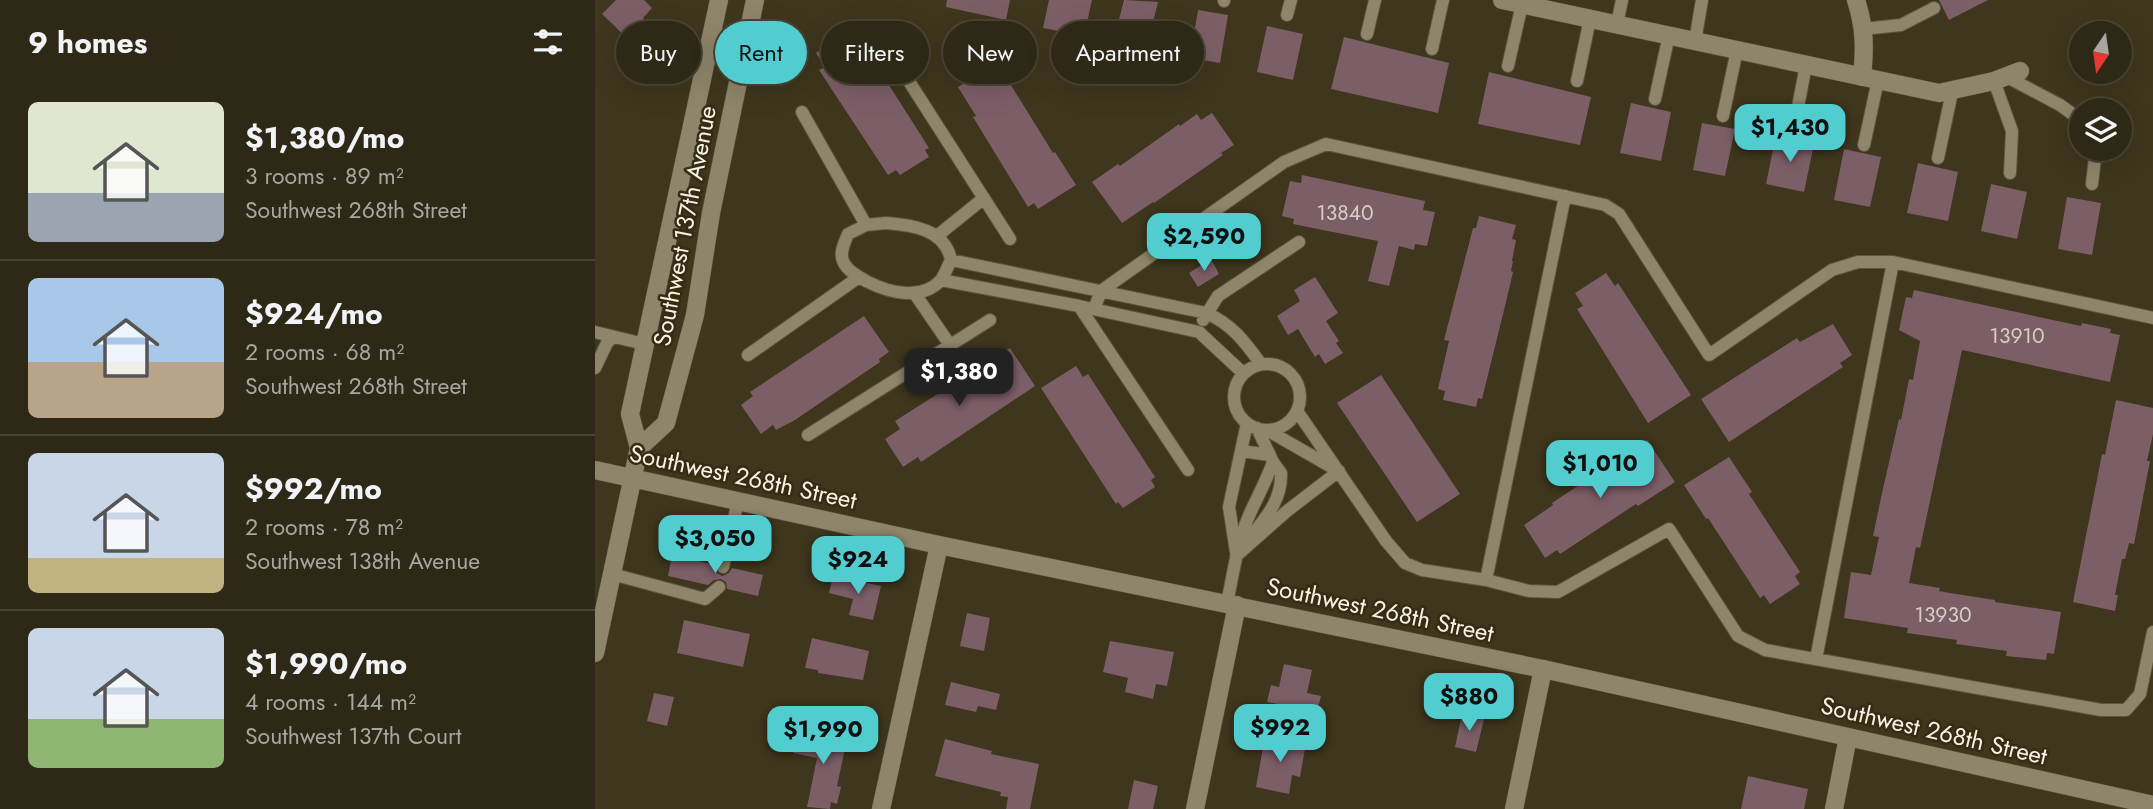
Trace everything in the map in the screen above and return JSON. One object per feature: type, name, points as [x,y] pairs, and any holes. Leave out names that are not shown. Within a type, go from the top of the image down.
[{"type":"main road","name":"Southwest 137th Avenue","points":[[595,653],[639,448],[630,414],[719,0]]},
{"type":"main road","name":"Southwest 137th Avenue","points":[[639,448],[667,423],[692,329],[711,213],[755,0]]},
{"type":"main road","points":[[1502,0],[1557,6],[1590,19],[1939,93],[1952,92],[2007,76]]},
{"type":"main road","points":[[1856,0],[1870,78]]},
{"type":"main road","name":"Southwest 268th Street","points":[[595,470],[939,545],[1543,669],[2153,805]]},
{"type":"main road","points":[[881,809],[939,545]]},
{"type":"main road","points":[[1195,809],[1232,604]]},
{"type":"main road","points":[[1514,809],[1543,669]]},
{"type":"main road","points":[[1834,809],[1848,737]]},
{"type":"lane","points":[[1287,15],[1291,0]]},
{"type":"lane","points":[[1367,34],[1375,0]]},
{"type":"lane","points":[[1432,49],[1443,0]]},
{"type":"lane","points":[[1617,24],[1622,0]]},
{"type":"lane","points":[[1695,41],[1702,0]]},
{"type":"lane","points":[[1508,66],[1522,4]]},
{"type":"lane","points":[[1863,29],[1901,24],[1934,8]]},
{"type":"lane","points":[[1577,81],[1590,19]]},
{"type":"lane","points":[[1655,99],[1669,35]]},
{"type":"lane","points":[[1723,116],[1737,50]]},
{"type":"lane","points":[[1794,128],[1807,65]]},
{"type":"lane","points":[[2007,76],[2069,111]]},
{"type":"lane","points":[[2007,76],[2013,131],[2010,173]]},
{"type":"lane","points":[[1864,145],[1870,78]]},
{"type":"lane","points":[[911,84],[1010,239]]},
{"type":"lane","points":[[1938,158],[1952,92]]},
{"type":"lane","points":[[802,112],[866,225]]},
{"type":"lane","points":[[1094,309],[1101,291],[1284,162],[1326,144],[1605,205],[1619,214],[1709,355],[1832,270],[1858,262],[1893,262],[2153,318]]},
{"type":"lane","points":[[2092,184],[2095,161]]},
{"type":"lane","points":[[1486,580],[1565,196]]},
{"type":"lane","points":[[937,236],[984,198]]},
{"type":"lane","points":[[909,224],[937,236],[945,244],[951,260],[941,280],[915,294],[882,288],[850,271],[842,260],[842,250],[848,234],[866,225],[909,224]]},
{"type":"lane","points":[[1199,332],[1206,313],[1218,296],[1299,242]]},
{"type":"lane","points":[[951,260],[1206,313],[1223,320],[1237,332],[1261,364]]},
{"type":"lane","points":[[1816,659],[1893,262]]},
{"type":"lane","points":[[748,355],[859,277]]},
{"type":"lane","points":[[941,280],[1199,332],[1243,373]]},
{"type":"lane","points":[[915,294],[950,345]]},
{"type":"lane","points":[[1079,306],[1188,470]]},
{"type":"lane","points":[[808,435],[990,320]]},
{"type":"lane","points":[[595,332],[644,344]]},
{"type":"lane","points":[[595,368],[607,343],[613,337]]},
{"type":"lane","points":[[1257,427],[1285,425],[1297,411],[1300,394],[1294,377],[1280,366],[1261,364],[1243,373],[1234,393],[1239,415],[1257,427],[1339,471]]},
{"type":"lane","points":[[1297,411],[1386,541],[1405,563],[1422,570],[1486,580],[1529,591],[1558,592],[1669,529],[1738,636],[1765,650],[2101,710],[2126,710],[2140,694],[2153,632]]},
{"type":"lane","points":[[1232,604],[1236,556],[1229,507],[1241,451],[1257,427]]},
{"type":"lane","points":[[1236,556],[1248,519],[1263,489],[1271,459],[1257,427]]},
{"type":"lane","points":[[1241,451],[1271,459]]},
{"type":"lane","points":[[1236,556],[1287,511],[1339,471]]},
{"type":"lane","points":[[723,567],[738,501]]},
{"type":"lane","points":[[612,574],[705,598],[719,587]]},
{"type":"building","points":[[616,0],[644,0],[652,8],[643,18],[646,21],[616,21],[616,28],[602,14]]},
{"type":"building","points":[[947,0],[1010,0],[1006,20],[946,7]]},
{"type":"building","points":[[1049,0],[1092,0],[1087,21],[1051,21],[1051,30],[1043,28]]},
{"type":"building","points":[[1124,0],[1158,2],[1153,21],[1119,21]]},
{"type":"building","points":[[1939,0],[1988,0],[1949,20]]},
{"type":"building","points":[[1198,10],[1228,15],[1220,63],[1204,60],[1204,21],[1196,21]]},
{"type":"building","points":[[1267,26],[1303,34],[1293,80],[1257,72]]},
{"type":"building","points":[[1344,37],[1449,63],[1438,113],[1331,89]]},
{"type":"building","points":[[1489,72],[1591,97],[1580,145],[1478,124]]},
{"type":"building","points":[[828,84],[888,84],[929,148],[925,150],[929,157],[900,175],[896,170],[888,175]]},
{"type":"building","points":[[963,84],[1010,84],[1076,185],[1038,209],[1034,203],[1028,207],[973,117],[976,116],[958,87]]},
{"type":"building","points":[[1631,103],[1671,112],[1661,161],[1620,153]]},
{"type":"building","points":[[1212,113],[1234,145],[1122,223],[1092,182],[1118,164],[1120,166],[1179,124],[1180,126],[1197,114],[1201,120]]},
{"type":"building","points":[[1702,123],[1735,129],[1725,176],[1693,170]]},
{"type":"building","points":[[1776,135],[1814,144],[1804,192],[1766,184]]},
{"type":"building","points":[[1844,149],[1881,157],[1870,207],[1834,200]]},
{"type":"building","points":[[1918,163],[1958,172],[1948,221],[1907,213]]},
{"type":"building","points":[[1302,175],[1425,201],[1423,210],[1435,212],[1427,246],[1415,244],[1414,250],[1399,246],[1389,286],[1368,281],[1378,241],[1293,224],[1294,219],[1282,216],[1290,181],[1301,183]]},
{"type":"building","points":[[1991,184],[2027,192],[2017,239],[1981,231]]},
{"type":"building","points":[[2067,197],[2101,203],[2092,255],[2058,249]]},
{"type":"building","points":[[1479,216],[1516,225],[1512,239],[1516,240],[1513,272],[1506,302],[1482,399],[1478,398],[1476,407],[1443,400],[1445,391],[1438,389],[1449,341],[1444,340],[1473,228],[1476,228]]},
{"type":"building","points":[[1211,259],[1219,274],[1198,287],[1189,273]]},
{"type":"building","points":[[1606,273],[1615,286],[1618,283],[1691,395],[1648,423],[1577,309],[1583,306],[1575,293]]},
{"type":"building","points":[[1315,277],[1338,313],[1326,321],[1343,353],[1325,364],[1319,354],[1315,357],[1298,329],[1288,335],[1277,316],[1300,301],[1294,290]]},
{"type":"building","points":[[1914,290],[2081,326],[2082,323],[2111,329],[2110,333],[2120,335],[2110,382],[1962,350],[1920,548],[1916,547],[1909,583],[1995,602],[2061,612],[2054,654],[2047,653],[2046,660],[2006,656],[2007,651],[1956,644],[1957,640],[1907,633],[1908,628],[1844,618],[1851,572],[1871,575],[1879,537],[1873,536],[1882,493],[1909,379],[1913,380],[1920,341],[1899,330],[1906,297],[1912,298]]},
{"type":"building","points":[[864,316],[889,352],[879,359],[880,362],[795,420],[776,430],[773,425],[761,434],[741,405],[753,396],[750,392]]},
{"type":"building","points":[[1833,324],[1852,355],[1840,363],[1843,367],[1729,442],[1701,399],[1797,338],[1800,342]]},
{"type":"building","points":[[1010,348],[1035,386],[921,462],[918,457],[903,467],[885,439],[900,429],[895,421]]},
{"type":"building","points":[[1076,366],[1083,377],[1088,374],[1155,477],[1151,480],[1155,487],[1123,508],[1118,502],[1116,504],[1041,388]]},
{"type":"building","points":[[1381,375],[1460,494],[1417,522],[1337,403]]},
{"type":"building","points":[[2116,400],[2153,408],[2153,434],[2134,544],[2129,543],[2125,559],[2122,559],[2115,595],[2118,595],[2115,611],[2073,602],[2102,454],[2105,455]]},
{"type":"building","points":[[1647,440],[1675,482],[1560,554],[1557,550],[1545,558],[1524,525],[1553,505],[1552,503]]},
{"type":"building","points":[[1729,457],[1752,492],[1749,494],[1800,572],[1795,576],[1800,584],[1770,604],[1764,595],[1760,598],[1684,485]]},
{"type":"building","points":[[672,555],[715,565],[717,573],[722,576],[732,568],[763,575],[758,596],[727,589],[726,582],[721,579],[708,585],[668,576]]},
{"type":"building","points":[[833,576],[881,586],[873,620],[849,615],[853,599],[829,593]]},
{"type":"building","points":[[967,613],[990,618],[984,651],[960,646]]},
{"type":"building","points":[[684,620],[750,634],[743,667],[677,653]]},
{"type":"building","points":[[812,638],[869,651],[863,680],[818,673],[818,670],[805,668]]},
{"type":"building","points":[[1110,641],[1174,652],[1167,686],[1156,684],[1153,699],[1125,692],[1128,678],[1103,672]]},
{"type":"building","points":[[1284,664],[1312,670],[1307,693],[1321,696],[1317,712],[1267,702],[1271,685],[1279,687]]},
{"type":"building","points":[[951,682],[1000,694],[996,710],[978,706],[976,712],[945,705]]},
{"type":"building","points":[[654,693],[674,697],[667,726],[647,721]]},
{"type":"building","points":[[1462,714],[1484,719],[1476,752],[1455,747]]},
{"type":"building","points":[[799,729],[847,739],[837,786],[841,787],[837,804],[831,802],[830,809],[807,807],[817,758],[793,753]]},
{"type":"building","points":[[1265,736],[1306,743],[1300,777],[1292,775],[1289,794],[1256,787]]},
{"type":"building","points":[[945,739],[992,751],[991,754],[1039,764],[1030,809],[1006,809],[1008,797],[1000,796],[1001,792],[935,776]]},
{"type":"building","points":[[1748,776],[1808,789],[1804,809],[1741,809]]},
{"type":"building","points":[[1134,780],[1158,786],[1153,809],[1128,809]]}]
